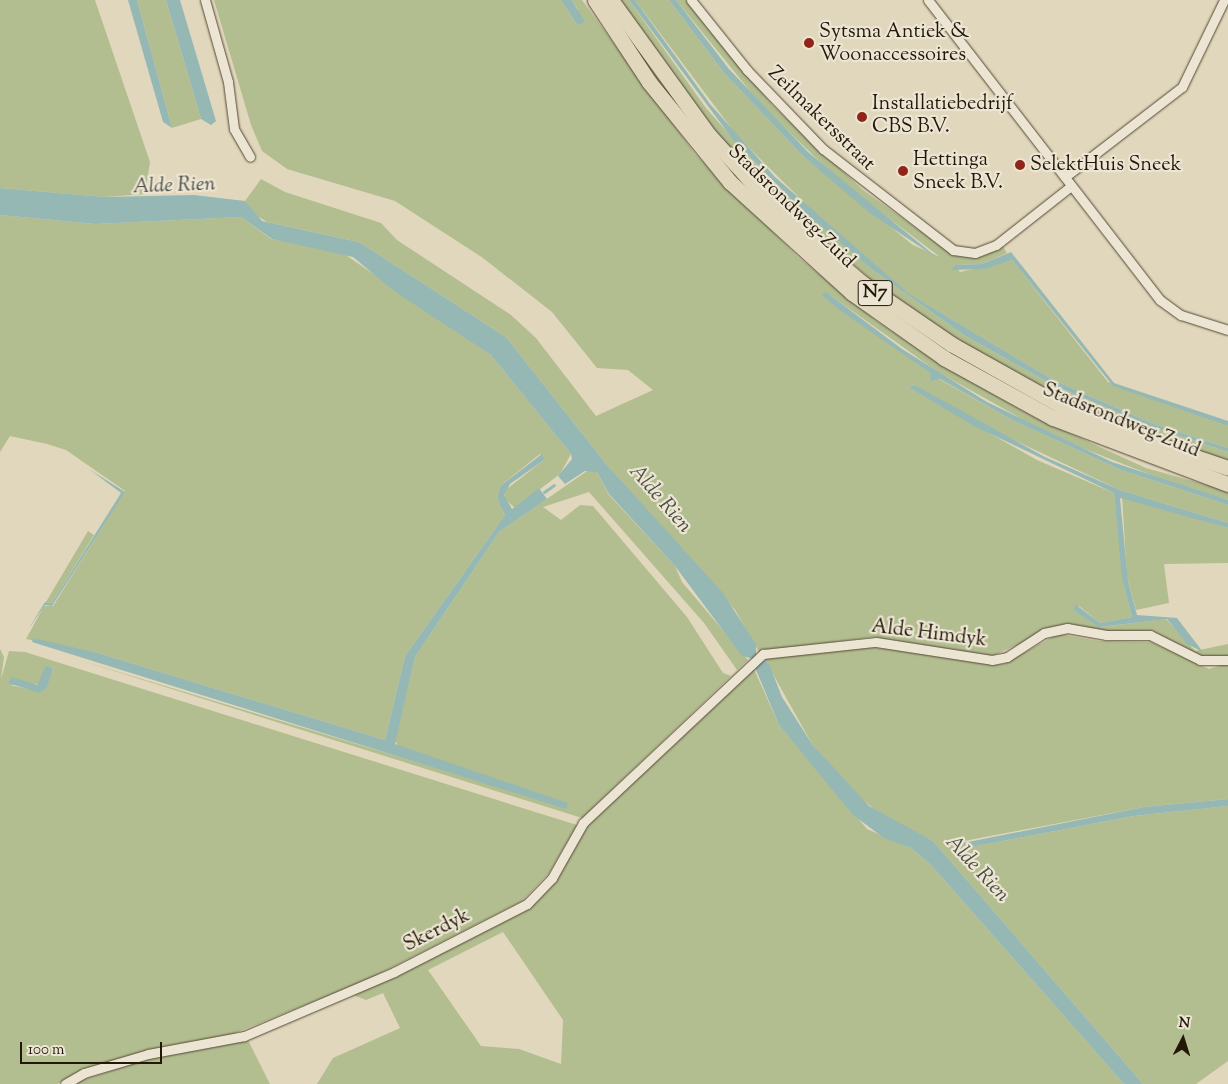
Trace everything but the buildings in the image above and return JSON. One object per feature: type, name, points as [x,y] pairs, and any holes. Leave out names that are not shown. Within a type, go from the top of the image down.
[{"type":"highway","name":"Stadsrondweg-Zuid","points":[[595,0],[649,82],[730,182],[852,293],[944,358],[1035,409],[1110,442],[1228,484]]},
{"type":"highway","name":"Stadsrondweg-Zuid","points":[[612,0],[662,76],[715,142],[776,208],[862,283],[952,344],[1052,400],[1116,430],[1228,468]]},
{"type":"street","points":[[205,0],[228,82],[234,130],[250,157]]},
{"type":"street","name":"Zeilmakersstraat","points":[[691,0],[747,70],[823,149],[953,250],[976,253],[996,245],[1071,186]]},
{"type":"street","points":[[928,0],[1066,177],[1071,186],[1169,308],[1228,330]]},
{"type":"street","points":[[1066,177],[1182,87],[1224,0]]},
{"type":"street","name":"Alde Himdyk","points":[[738,675],[755,659],[876,642],[992,660],[1007,657],[1044,632],[1067,628],[1106,635],[1150,635],[1200,660],[1228,660]]},
{"type":"street","name":"Skerdyk","points":[[65,1084],[84,1073],[148,1054],[244,1036],[394,972],[527,904],[552,878],[583,823],[697,720],[738,675]]},
{"type":"green space","points":[[0,0],[95,0],[150,162],[145,194],[105,197],[0,188]]},
{"type":"green space","points":[[137,0],[166,0],[201,119],[172,128]]},
{"type":"green space","points":[[214,0],[561,0],[577,25],[578,9],[572,0],[582,0],[695,154],[798,257],[875,320],[946,368],[1032,416],[1146,468],[1228,491],[1228,500],[1177,485],[1054,437],[938,372],[827,293],[823,295],[930,373],[932,382],[939,379],[1010,419],[1121,470],[1228,505],[1228,523],[1120,490],[986,427],[915,385],[908,387],[1037,460],[1114,493],[1124,585],[1132,617],[1100,623],[1079,606],[1074,611],[1100,627],[1166,619],[1195,651],[1228,644],[1228,656],[1203,657],[1153,631],[1099,631],[1065,624],[992,656],[873,637],[759,652],[735,610],[607,465],[506,337],[359,242],[267,222],[254,214],[245,201],[261,179],[285,192],[381,223],[397,240],[511,315],[536,338],[596,416],[653,390],[628,370],[597,368],[552,312],[483,258],[395,201],[287,169],[262,151],[251,125]]},
{"type":"green space","points":[[619,0],[629,0],[706,108],[771,181],[874,271],[964,335],[1051,384],[1150,426],[1228,452],[1228,461],[1121,425],[1040,387],[979,354],[879,287],[753,174],[701,115]]},
{"type":"green space","points":[[635,0],[669,0],[724,73],[804,157],[913,245],[940,257],[840,181],[763,107],[676,0],[686,0],[773,106],[863,190],[951,253],[976,257],[1002,245],[1007,253],[982,264],[955,265],[960,272],[1012,260],[1108,382],[1228,426],[1228,448],[1151,423],[1053,380],[908,293],[842,240],[738,137]]},
{"type":"green space","points":[[0,215],[95,224],[241,217],[271,239],[340,251],[491,355],[571,454],[560,474],[515,508],[505,499],[504,491],[544,460],[540,454],[500,486],[497,499],[505,515],[405,656],[385,740],[98,653],[26,639],[44,606],[53,606],[125,491],[66,450],[47,444],[10,436],[0,452]]},
{"type":"green space","points":[[590,469],[597,472],[609,495],[675,566],[682,582],[748,660],[737,670],[704,623],[589,492],[543,507],[561,520],[580,505],[593,506],[687,617],[723,673],[731,676],[582,818],[76,659],[568,808],[399,747],[395,741],[415,657],[499,532]]},
{"type":"green space","points":[[1122,496],[1228,528],[1228,563],[1164,564],[1169,603],[1136,610],[1127,577]]},
{"type":"green space","points":[[88,531],[94,535],[52,603],[46,602]]},
{"type":"green space","points":[[1058,634],[1099,641],[1151,642],[1209,669],[1228,663],[1228,799],[1144,807],[964,841],[966,848],[1134,816],[1228,806],[1228,1061],[1196,1084],[1143,1084],[933,841],[879,813],[857,795],[812,744],[764,658],[873,646],[992,665],[1004,664]]},
{"type":"green space","points":[[0,649],[4,657],[1,679],[9,651],[25,652],[577,825],[549,873],[522,901],[365,981],[220,1039],[94,1066],[57,1084],[0,1084]],"holes":[[[46,665],[53,668],[42,692],[10,685],[40,684]]]},
{"type":"green space","points":[[753,667],[779,725],[867,829],[911,848],[931,865],[1124,1084],[317,1084],[333,1058],[400,1028],[383,993],[366,1000],[353,995],[535,902],[556,878],[592,819]],"holes":[[[503,932],[563,1020],[561,1064],[519,1049],[481,1046],[428,970]]]},
{"type":"green space","points":[[247,1038],[270,1084],[70,1084],[151,1058]]},
{"type":"water","points":[[128,0],[137,0],[172,128],[163,122]]},
{"type":"water","points":[[166,0],[180,0],[216,121],[211,125],[201,119]]},
{"type":"water","points":[[561,0],[572,0],[585,22],[577,25]]},
{"type":"water","points":[[629,0],[635,0],[710,104],[775,177],[908,293],[1053,380],[1151,423],[1228,448],[1228,452],[1150,426],[1051,384],[964,335],[874,271],[804,212],[734,141]]},
{"type":"water","points":[[669,0],[676,0],[729,69],[808,152],[940,260],[871,214],[804,157],[724,73]]},
{"type":"water","points":[[0,188],[105,197],[194,195],[245,201],[262,221],[359,242],[506,337],[607,465],[722,592],[756,644],[756,654],[769,664],[782,697],[812,744],[869,806],[933,841],[1143,1084],[1124,1084],[931,865],[911,848],[884,838],[853,815],[779,725],[751,658],[742,656],[675,566],[609,494],[597,472],[585,471],[565,484],[558,476],[572,459],[571,454],[491,355],[394,291],[353,257],[272,239],[241,217],[95,224],[0,215]]},
{"type":"water","points":[[1011,252],[1114,383],[1228,421],[1228,426],[1113,386],[1012,260],[985,269],[951,270],[955,265],[982,264]]},
{"type":"water","points":[[826,292],[902,349],[987,402],[1112,462],[1228,500],[1228,505],[1121,470],[1010,419],[940,379],[931,382],[930,373],[838,309],[822,295]]},
{"type":"water","points":[[915,385],[1045,457],[1120,490],[1228,523],[1228,528],[1120,498],[1128,581],[1137,615],[1177,618],[1203,652],[1187,644],[1167,619],[1099,627],[1074,611],[1075,604],[1100,623],[1132,617],[1122,578],[1114,493],[974,426],[908,387]]},
{"type":"water","points":[[542,454],[544,460],[510,484],[504,495],[512,509],[539,488],[547,499],[499,532],[415,657],[395,744],[568,803],[566,809],[32,642],[33,638],[98,653],[385,740],[405,656],[505,515],[497,499],[500,486]]},
{"type":"water","points":[[89,469],[125,492],[52,606],[45,605],[28,630],[45,602],[52,603],[121,493]]},
{"type":"water","points":[[46,665],[53,668],[47,687],[40,693],[8,683],[12,677],[37,685]]},
{"type":"water","points":[[1228,799],[1228,806],[1134,816],[966,848],[963,843],[1144,807]]},
{"type":"waterway","points":[[544,492],[554,485]]},
{"type":"place","name":"Sytsma Antiek & Woonaccessoires","points":[[809,43]]},
{"type":"place","name":"Installatiebedrijf CBS B.V.","points":[[862,117]]},
{"type":"place","name":"SelektHuis Sneek","points":[[1020,165]]},
{"type":"place","name":"Hettinga Sneek B.V.","points":[[903,171]]},
{"type":"water label","name":"Alde Rien","points":[[174,186]]},
{"type":"water label","name":"Alde Rien","points":[[660,499]]},
{"type":"water label","name":"Alde Rien","points":[[977,869]]}]
